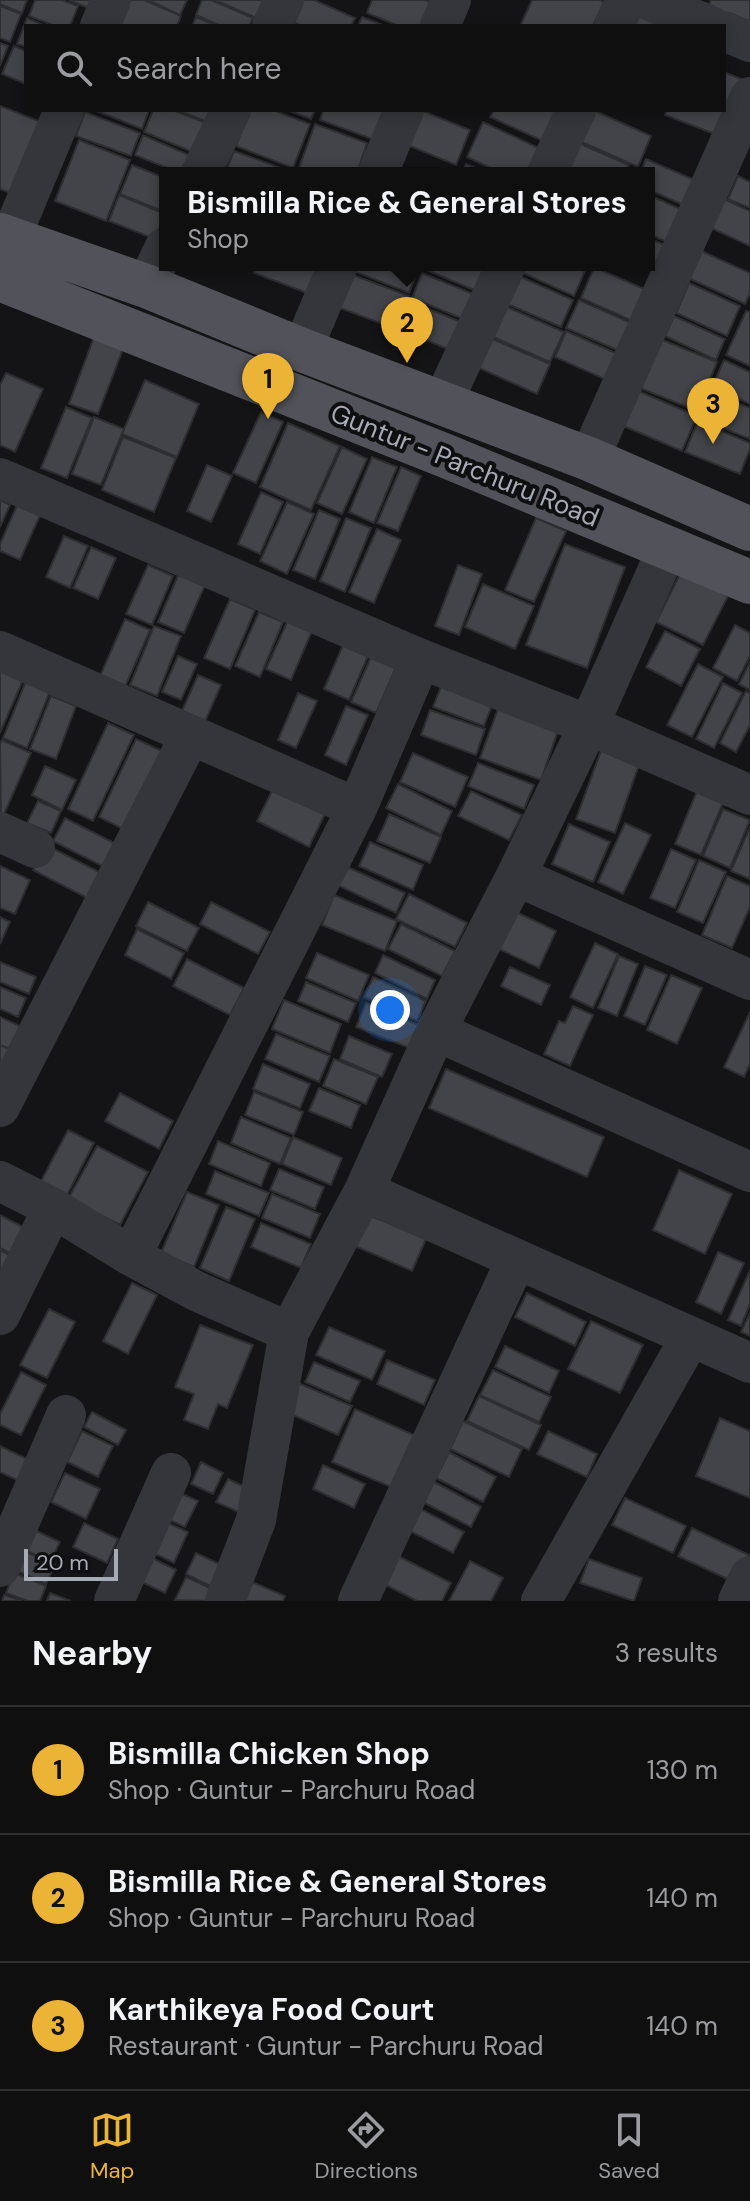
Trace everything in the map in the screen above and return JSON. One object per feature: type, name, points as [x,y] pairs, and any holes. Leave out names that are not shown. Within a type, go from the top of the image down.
[{"type":"main road","name":"Guntur - Parchuru Road","points":[[2,254],[146,286],[302,350],[747,518]]},
{"type":"main road","name":"Guntur - Parchuru Road","points":[[2,254],[416,444],[750,582]]},
{"type":"street","points":[[101,24],[111,0]]},
{"type":"street","points":[[273,24],[284,0]]},
{"type":"street","points":[[441,24],[451,0]]},
{"type":"street","points":[[615,24],[626,0]]},
{"type":"street","points":[[648,0],[706,24]]},
{"type":"street","points":[[726,32],[750,42]]},
{"type":"street","points":[[589,459],[750,97]]},
{"type":"street","points":[[2,254],[63,112]]},
{"type":"street","points":[[204,167],[230,112]]},
{"type":"street","points":[[380,167],[403,112]]},
{"type":"street","points":[[550,167],[575,112]]},
{"type":"street","points":[[146,286],[159,259]]},
{"type":"street","points":[[302,350],[335,271]]},
{"type":"street","points":[[442,404],[503,271]]},
{"type":"street","points":[[0,478],[421,659],[589,725],[750,795]]},
{"type":"street","points":[[225,1601],[256,1520],[289,1332],[364,1191],[436,1031],[589,725],[667,549]]},
{"type":"street","points":[[0,651],[357,808]]},
{"type":"street","points":[[131,1256],[357,808],[421,659]]},
{"type":"street","points":[[0,1107],[190,736]]},
{"type":"street","points":[[516,876],[750,980]]},
{"type":"street","points":[[436,1031],[750,1172]]},
{"type":"street","points":[[0,1181],[196,1291],[289,1332]]},
{"type":"street","points":[[364,1191],[750,1363]]},
{"type":"street","points":[[0,1315],[53,1208]]},
{"type":"street","points":[[358,1601],[516,1260]]},
{"type":"street","points":[[541,1601],[690,1338]]},
{"type":"street","points":[[0,1567],[66,1415]]},
{"type":"street","points":[[114,1601],[171,1473]]},
{"type":"street","points":[[738,1601],[750,1576]]},
{"type":"building","points":[[0,0],[27,0],[22,13],[0,4]]},
{"type":"building","points":[[35,0],[62,0],[78,6],[71,24],[50,24],[29,16]]},
{"type":"building","points":[[69,0],[104,0],[98,12]]},
{"type":"building","points":[[130,0],[144,0],[181,16],[178,24],[119,24]]},
{"type":"building","points":[[148,0],[187,0],[180,15]]},
{"type":"building","points":[[202,0],[211,0],[253,18],[250,24],[216,24],[196,15]]},
{"type":"building","points":[[215,0],[269,0],[261,20]]},
{"type":"building","points":[[296,0],[314,0],[355,18],[352,24],[297,24],[288,20]]},
{"type":"building","points":[[372,0],[425,0],[437,5],[429,24],[394,24],[367,13]]},
{"type":"building","points":[[532,0],[604,2],[594,24],[521,24]]},
{"type":"building","points":[[711,0],[750,0],[750,32],[706,13]]},
{"type":"building","points":[[0,6],[21,14],[10,42],[0,38]]},
{"type":"building","points":[[635,9],[675,24],[630,24]]},
{"type":"building","points":[[196,17],[213,24],[193,24]]},
{"type":"building","points":[[362,17],[380,24],[359,24]]},
{"type":"building","points":[[27,18],[41,24],[25,24]]},
{"type":"building","points":[[24,26],[24,46],[17,44]]},
{"type":"building","points":[[0,43],[8,46],[0,66]]},
{"type":"building","points":[[14,46],[24,50],[24,83],[2,74]]},
{"type":"building","points":[[726,73],[741,79],[731,107],[726,105]]},
{"type":"building","points":[[0,106],[49,125],[21,197],[0,189]]},
{"type":"building","points":[[85,112],[140,133],[131,156],[76,136]]},
{"type":"building","points":[[99,112],[148,112],[142,129]]},
{"type":"building","points":[[152,112],[178,112],[219,128],[207,158],[144,132]]},
{"type":"building","points":[[182,112],[220,112],[215,125]]},
{"type":"building","points":[[249,112],[278,112],[310,124],[293,167],[236,146]]},
{"type":"building","points":[[292,112],[314,112],[311,119]]},
{"type":"building","points":[[322,112],[385,112],[375,140],[320,120]]},
{"type":"building","points":[[419,112],[470,130],[456,165],[405,144]]},
{"type":"building","points":[[493,112],[556,112],[543,141],[490,117]]},
{"type":"building","points":[[592,112],[651,136],[638,167],[575,139]]},
{"type":"building","points":[[666,112],[724,112],[720,136],[665,115]]},
{"type":"building","points":[[483,122],[541,149],[533,167],[488,167],[467,157]]},
{"type":"building","points":[[315,124],[367,143],[359,167],[299,167]]},
{"type":"building","points":[[143,135],[198,159],[195,167],[164,167],[135,155]]},
{"type":"building","points":[[79,140],[130,160],[106,221],[55,201]]},
{"type":"building","points":[[576,142],[629,165],[628,167],[565,167]]},
{"type":"building","points":[[234,151],[278,167],[227,167]]},
{"type":"building","points":[[646,159],[697,181],[686,206],[655,193],[655,167],[643,167]]},
{"type":"building","points":[[132,165],[159,176],[159,210],[120,194]]},
{"type":"building","points":[[738,176],[750,182],[750,208],[728,199]]},
{"type":"building","points":[[119,195],[159,212],[159,241],[109,221]]},
{"type":"building","points":[[655,198],[685,211],[671,244],[655,237]]},
{"type":"building","points":[[724,199],[750,211],[750,246],[711,228]]},
{"type":"building","points":[[655,241],[669,247],[657,273],[652,271],[655,271]]},
{"type":"building","points":[[699,250],[750,273],[750,293],[745,304],[686,277]]},
{"type":"building","points":[[255,271],[325,271],[315,296]]},
{"type":"building","points":[[354,271],[417,271],[409,293]]},
{"type":"building","points":[[429,271],[484,271],[479,292]]},
{"type":"building","points":[[524,271],[585,271],[574,296]]},
{"type":"building","points":[[592,271],[603,271],[651,292],[637,323],[581,298]]},
{"type":"building","points":[[348,273],[409,296],[396,329],[335,306]]},
{"type":"building","points":[[422,273],[478,296],[468,321],[412,298]]},
{"type":"building","points":[[519,276],[573,300],[561,327],[507,304]]},
{"type":"building","points":[[689,283],[740,306],[727,336],[676,313]]},
{"type":"building","points":[[579,300],[636,325],[624,353],[566,328]]},
{"type":"building","points":[[412,302],[466,324],[455,352],[401,330]]},
{"type":"building","points":[[505,306],[564,332],[550,362],[491,336]]},
{"type":"building","points":[[746,311],[750,312],[750,366],[726,355]]},
{"type":"building","points":[[674,316],[725,339],[716,360],[665,336]]},
{"type":"building","points":[[566,331],[620,355],[609,381],[555,357]]},
{"type":"building","points":[[94,337],[123,349],[98,414],[69,404]]},
{"type":"building","points":[[490,338],[550,364],[537,394],[477,367]]},
{"type":"building","points":[[660,339],[717,362],[697,411],[640,388]]},
{"type":"building","points":[[724,360],[750,372],[750,404],[712,387]]},
{"type":"building","points":[[6,373],[43,389],[15,452],[0,445],[0,385]]},
{"type":"building","points":[[145,380],[199,404],[177,457],[122,434]]},
{"type":"building","points":[[636,390],[697,416],[682,451],[621,425]]},
{"type":"building","points":[[710,392],[750,408],[750,439],[700,419]]},
{"type":"building","points":[[66,407],[92,418],[67,478],[41,468]]},
{"type":"building","points":[[261,412],[283,422],[256,483],[233,473]]},
{"type":"building","points":[[94,417],[124,429],[101,485],[72,474]]},
{"type":"building","points":[[698,421],[750,443],[740,474],[685,452]]},
{"type":"building","points":[[288,423],[340,446],[311,510],[260,487]]},
{"type":"building","points":[[123,437],[176,458],[154,512],[102,490]]},
{"type":"building","points":[[342,447],[367,459],[342,514],[317,503]]},
{"type":"building","points":[[372,457],[397,467],[374,523],[349,512]]},
{"type":"building","points":[[207,465],[232,476],[211,522],[187,511]]},
{"type":"building","points":[[401,467],[421,476],[398,531],[377,523]]},
{"type":"building","points":[[261,492],[283,502],[260,554],[238,544]]},
{"type":"building","points":[[0,500],[10,505],[0,527]]},
{"type":"building","points":[[287,502],[314,514],[287,574],[260,561]]},
{"type":"building","points":[[18,503],[41,513],[20,560],[0,551],[0,544]]},
{"type":"building","points":[[319,510],[340,519],[315,579],[293,570]]},
{"type":"building","points":[[346,518],[371,528],[345,592],[320,581]]},
{"type":"building","points":[[536,518],[566,531],[534,602],[505,590]]},
{"type":"building","points":[[377,529],[401,540],[374,603],[349,592]]},
{"type":"building","points":[[64,536],[88,546],[70,588],[46,577]]},
{"type":"building","points":[[565,544],[625,567],[587,668],[526,645]]},
{"type":"building","points":[[91,547],[116,558],[98,599],[73,588]]},
{"type":"building","points":[[148,565],[173,576],[152,625],[126,614]]},
{"type":"building","points":[[458,565],[482,574],[459,635],[435,626]]},
{"type":"building","points":[[681,572],[728,596],[703,645],[656,622]]},
{"type":"building","points":[[179,573],[205,585],[184,633],[158,622]]},
{"type":"building","points":[[483,584],[534,606],[515,649],[465,627]]},
{"type":"building","points":[[230,599],[255,610],[230,669],[204,658]]},
{"type":"building","points":[[259,612],[283,622],[260,677],[235,666]]},
{"type":"building","points":[[125,619],[150,630],[125,687],[100,676]]},
{"type":"building","points":[[288,620],[312,631],[291,680],[266,669]]},
{"type":"building","points":[[735,625],[750,633],[750,656],[737,681],[713,668]]},
{"type":"building","points":[[154,626],[181,636],[157,696],[130,685]]},
{"type":"building","points":[[665,631],[700,649],[681,686],[646,667]]},
{"type":"building","points":[[343,645],[368,656],[349,700],[324,689]]},
{"type":"building","points":[[374,650],[399,661],[376,713],[351,702]]},
{"type":"building","points":[[178,656],[197,664],[181,700],[162,692]]},
{"type":"building","points":[[750,662],[750,690],[739,684]]},
{"type":"building","points":[[698,664],[723,677],[692,737],[667,725]]},
{"type":"building","points":[[0,671],[23,680],[0,733]]},
{"type":"building","points":[[198,675],[221,685],[204,724],[181,713]]},
{"type":"building","points":[[444,679],[495,697],[484,726],[433,707]]},
{"type":"building","points":[[26,681],[50,691],[27,748],[3,738]]},
{"type":"building","points":[[723,683],[742,693],[714,748],[696,739]]},
{"type":"building","points":[[746,691],[750,693],[750,725],[736,752],[720,743]]},
{"type":"building","points":[[298,693],[317,701],[296,748],[278,740]]},
{"type":"building","points":[[51,696],[76,706],[56,759],[30,749]]},
{"type":"building","points":[[346,706],[368,715],[346,765],[325,755]]},
{"type":"building","points":[[499,706],[559,728],[541,780],[480,758]]},
{"type":"building","points":[[430,710],[485,729],[476,755],[421,735]]},
{"type":"building","points":[[108,723],[134,735],[93,821],[68,809]]},
{"type":"building","points":[[136,739],[162,751],[125,830],[99,817]]},
{"type":"building","points":[[2,740],[31,753],[1,821],[0,744]]},
{"type":"building","points":[[602,748],[640,762],[615,833],[576,819]]},
{"type":"building","points":[[413,753],[468,777],[455,807],[400,782]]},
{"type":"building","points":[[478,763],[534,785],[524,809],[468,786]]},
{"type":"building","points":[[45,766],[76,780],[62,810],[32,795]]},
{"type":"building","points":[[398,784],[452,811],[441,835],[386,808]]},
{"type":"building","points":[[273,789],[325,814],[309,847],[257,821]]},
{"type":"building","points":[[471,791],[522,815],[509,840],[458,816]]},
{"type":"building","points":[[697,791],[723,803],[701,855],[675,844]]},
{"type":"building","points":[[38,801],[61,811],[51,833],[27,823]]},
{"type":"building","points":[[723,809],[750,820],[730,868],[703,856]]},
{"type":"building","points":[[389,814],[441,837],[430,863],[377,841]]},
{"type":"building","points":[[65,818],[116,844],[104,867],[53,841]]},
{"type":"building","points":[[625,823],[651,835],[623,894],[598,882]]},
{"type":"building","points":[[569,824],[610,842],[593,882],[552,864]]},
{"type":"building","points":[[750,827],[750,879],[731,871]]},
{"type":"building","points":[[370,842],[423,865],[413,890],[359,866]]},
{"type":"building","points":[[46,845],[101,873],[89,899],[33,870]]},
{"type":"building","points":[[671,849],[696,860],[675,908],[650,898]]},
{"type":"building","points":[[699,860],[726,872],[703,923],[677,912]]},
{"type":"building","points":[[343,865],[405,893],[396,913],[335,884]]},
{"type":"building","points":[[0,866],[30,880],[15,914],[0,908]]},
{"type":"building","points":[[727,876],[750,886],[750,907],[732,948],[702,935]]},
{"type":"building","points":[[409,894],[467,923],[455,947],[396,919]]},
{"type":"building","points":[[334,895],[397,921],[385,951],[322,925]]},
{"type":"building","points":[[148,902],[199,928],[187,951],[136,926]]},
{"type":"building","points":[[211,902],[270,932],[258,954],[200,924]]},
{"type":"building","points":[[514,911],[556,931],[539,968],[497,948]]},
{"type":"building","points":[[0,917],[10,922],[0,944]]},
{"type":"building","points":[[401,924],[455,951],[442,976],[388,949]]},
{"type":"building","points":[[137,929],[184,953],[171,979],[125,955]]},
{"type":"building","points":[[595,943],[618,954],[593,1008],[570,997]]},
{"type":"building","points":[[317,953],[369,975],[358,1001],[306,978]]},
{"type":"building","points":[[383,955],[435,980],[427,999],[375,973]]},
{"type":"building","points":[[619,956],[638,964],[617,1016],[598,1008]]},
{"type":"building","points":[[187,959],[244,988],[230,1015],[173,986]]},
{"type":"building","points":[[0,962],[36,977],[29,994],[0,982]]},
{"type":"building","points":[[645,966],[667,975],[645,1025],[624,1016]]},
{"type":"building","points":[[510,967],[550,985],[541,1005],[501,986]]},
{"type":"building","points":[[671,975],[702,988],[677,1044],[647,1030]]},
{"type":"building","points":[[373,977],[426,1001],[417,1021],[364,997]]},
{"type":"building","points":[[306,982],[356,1003],[348,1022],[298,1001]]},
{"type":"building","points":[[0,987],[26,998],[18,1017],[0,1009]]},
{"type":"building","points":[[284,1000],[341,1024],[330,1053],[272,1029]]},
{"type":"building","points":[[366,1003],[421,1026],[412,1049],[356,1027]]},
{"type":"building","points":[[573,1006],[593,1015],[570,1066],[544,1054],[559,1021],[565,1023]]},
{"type":"building","points":[[750,1012],[750,1064],[744,1077],[724,1067]]},
{"type":"building","points":[[0,1017],[20,1026],[10,1049],[0,1045]]},
{"type":"building","points":[[276,1034],[330,1056],[319,1082],[265,1059]]},
{"type":"building","points":[[349,1036],[392,1054],[382,1077],[340,1059]]},
{"type":"building","points":[[0,1045],[9,1049],[0,1071]]},
{"type":"building","points":[[334,1059],[378,1077],[366,1104],[323,1086]]},
{"type":"building","points":[[263,1064],[310,1084],[300,1108],[253,1089]]},
{"type":"building","points":[[446,1069],[604,1137],[587,1177],[429,1108]]},
{"type":"building","points":[[319,1088],[360,1105],[351,1128],[309,1111]]},
{"type":"building","points":[[254,1092],[303,1112],[294,1135],[245,1115]]},
{"type":"building","points":[[120,1093],[173,1121],[159,1149],[105,1121]]},
{"type":"building","points":[[241,1117],[291,1138],[280,1164],[231,1143]]},
{"type":"building","points":[[68,1130],[94,1143],[67,1195],[41,1181]]},
{"type":"building","points":[[293,1137],[342,1158],[331,1185],[282,1164]]},
{"type":"building","points":[[218,1141],[270,1163],[261,1186],[209,1164]]},
{"type":"building","points":[[97,1146],[148,1172],[120,1225],[68,1199]]},
{"type":"building","points":[[279,1169],[324,1187],[315,1209],[270,1190]]},
{"type":"building","points":[[679,1170],[732,1194],[705,1254],[653,1230]]},
{"type":"building","points":[[215,1171],[269,1193],[259,1216],[206,1194]]},
{"type":"building","points":[[187,1192],[219,1205],[194,1267],[161,1253]]},
{"type":"building","points":[[272,1194],[320,1214],[310,1238],[262,1218]]},
{"type":"building","points":[[226,1207],[255,1219],[229,1281],[200,1268]]},
{"type":"building","points":[[0,1215],[38,1235],[25,1261],[0,1248]]},
{"type":"building","points":[[369,1215],[426,1239],[412,1271],[355,1246]]},
{"type":"building","points":[[261,1223],[311,1244],[301,1268],[251,1247]]},
{"type":"building","points":[[0,1250],[21,1261],[0,1284]]},
{"type":"building","points":[[718,1252],[744,1263],[721,1314],[696,1302]]},
{"type":"building","points":[[750,1270],[750,1304],[741,1326],[728,1320]]},
{"type":"building","points":[[132,1283],[157,1295],[128,1354],[103,1341]]},
{"type":"building","points":[[527,1293],[586,1322],[575,1346],[515,1317]]},
{"type":"building","points":[[49,1309],[75,1322],[47,1378],[20,1365]]},
{"type":"building","points":[[750,1313],[750,1336],[741,1332]]},
{"type":"building","points":[[591,1321],[643,1345],[620,1393],[568,1369]]},
{"type":"building","points":[[200,1325],[253,1345],[227,1408],[218,1404],[208,1429],[184,1420],[194,1394],[175,1387]]},
{"type":"building","points":[[329,1327],[385,1351],[372,1380],[316,1355]]},
{"type":"building","points":[[505,1346],[559,1371],[549,1393],[495,1367]]},
{"type":"building","points":[[387,1360],[435,1380],[424,1405],[377,1384]]},
{"type":"building","points":[[314,1362],[360,1381],[350,1402],[305,1382]]},
{"type":"building","points":[[493,1370],[551,1397],[539,1422],[480,1395]]},
{"type":"building","points":[[21,1372],[46,1385],[21,1435],[0,1425],[0,1414]]},
{"type":"building","points":[[291,1380],[352,1406],[338,1435],[279,1409]]},
{"type":"building","points":[[479,1396],[541,1425],[529,1450],[467,1421]]},
{"type":"building","points":[[355,1409],[414,1435],[391,1487],[332,1462]]},
{"type":"building","points":[[92,1412],[126,1430],[118,1445],[84,1427]]},
{"type":"building","points":[[720,1418],[750,1431],[750,1498],[696,1476]]},
{"type":"building","points":[[463,1421],[522,1449],[509,1477],[450,1449]]},
{"type":"building","points":[[82,1431],[113,1446],[98,1477],[67,1462]]},
{"type":"building","points":[[548,1431],[597,1454],[587,1477],[537,1454]]},
{"type":"building","points":[[0,1446],[33,1462],[23,1483],[0,1472]]},
{"type":"building","points":[[449,1452],[496,1477],[483,1502],[436,1478]]},
{"type":"building","points":[[201,1462],[223,1473],[213,1494],[191,1484]]},
{"type":"building","points":[[323,1465],[365,1484],[354,1508],[313,1489]]},
{"type":"building","points":[[65,1473],[100,1489],[86,1519],[51,1502]]},
{"type":"building","points":[[228,1479],[254,1491],[243,1514],[216,1502]]},
{"type":"building","points":[[431,1480],[481,1507],[471,1527],[421,1501]]},
{"type":"building","points":[[171,1489],[198,1501],[185,1527],[159,1515]]},
{"type":"building","points":[[625,1498],[686,1526],[673,1553],[612,1525]]},
{"type":"building","points":[[417,1507],[464,1532],[453,1553],[406,1529]]},
{"type":"building","points":[[159,1519],[188,1532],[174,1563],[145,1549]]},
{"type":"building","points":[[84,1523],[118,1539],[107,1563],[73,1547]]},
{"type":"building","points":[[30,1528],[60,1542],[50,1562],[21,1548]]},
{"type":"building","points":[[692,1528],[749,1555],[736,1583],[678,1556]]},
{"type":"building","points":[[22,1550],[55,1565],[46,1584],[13,1569]]},
{"type":"building","points":[[196,1553],[228,1568],[218,1590],[186,1574]]},
{"type":"building","points":[[392,1553],[451,1583],[442,1601],[417,1601],[378,1581]]},
{"type":"building","points":[[144,1554],[176,1570],[165,1593],[133,1578]]},
{"type":"building","points":[[589,1559],[642,1578],[634,1601],[580,1583]]},
{"type":"building","points":[[470,1561],[503,1578],[491,1601],[449,1601]]},
{"type":"building","points":[[14,1573],[46,1586],[40,1601],[28,1601],[6,1593]]},
{"type":"building","points":[[186,1577],[217,1591],[212,1601],[175,1600]]},
{"type":"building","points":[[245,1579],[285,1596],[283,1601],[235,1601]]},
{"type":"building","points":[[50,1593],[71,1601],[47,1601]]},
{"type":"building","points":[[4,1595],[22,1601],[2,1601]]},
{"type":"place","name":"Bismilla Rice & General Stores","points":[[407,363]]},
{"type":"place","name":"Bismilla Chicken Shop","points":[[268,419]]},
{"type":"place","name":"Karthikeya Food Court","points":[[713,444]]}]
